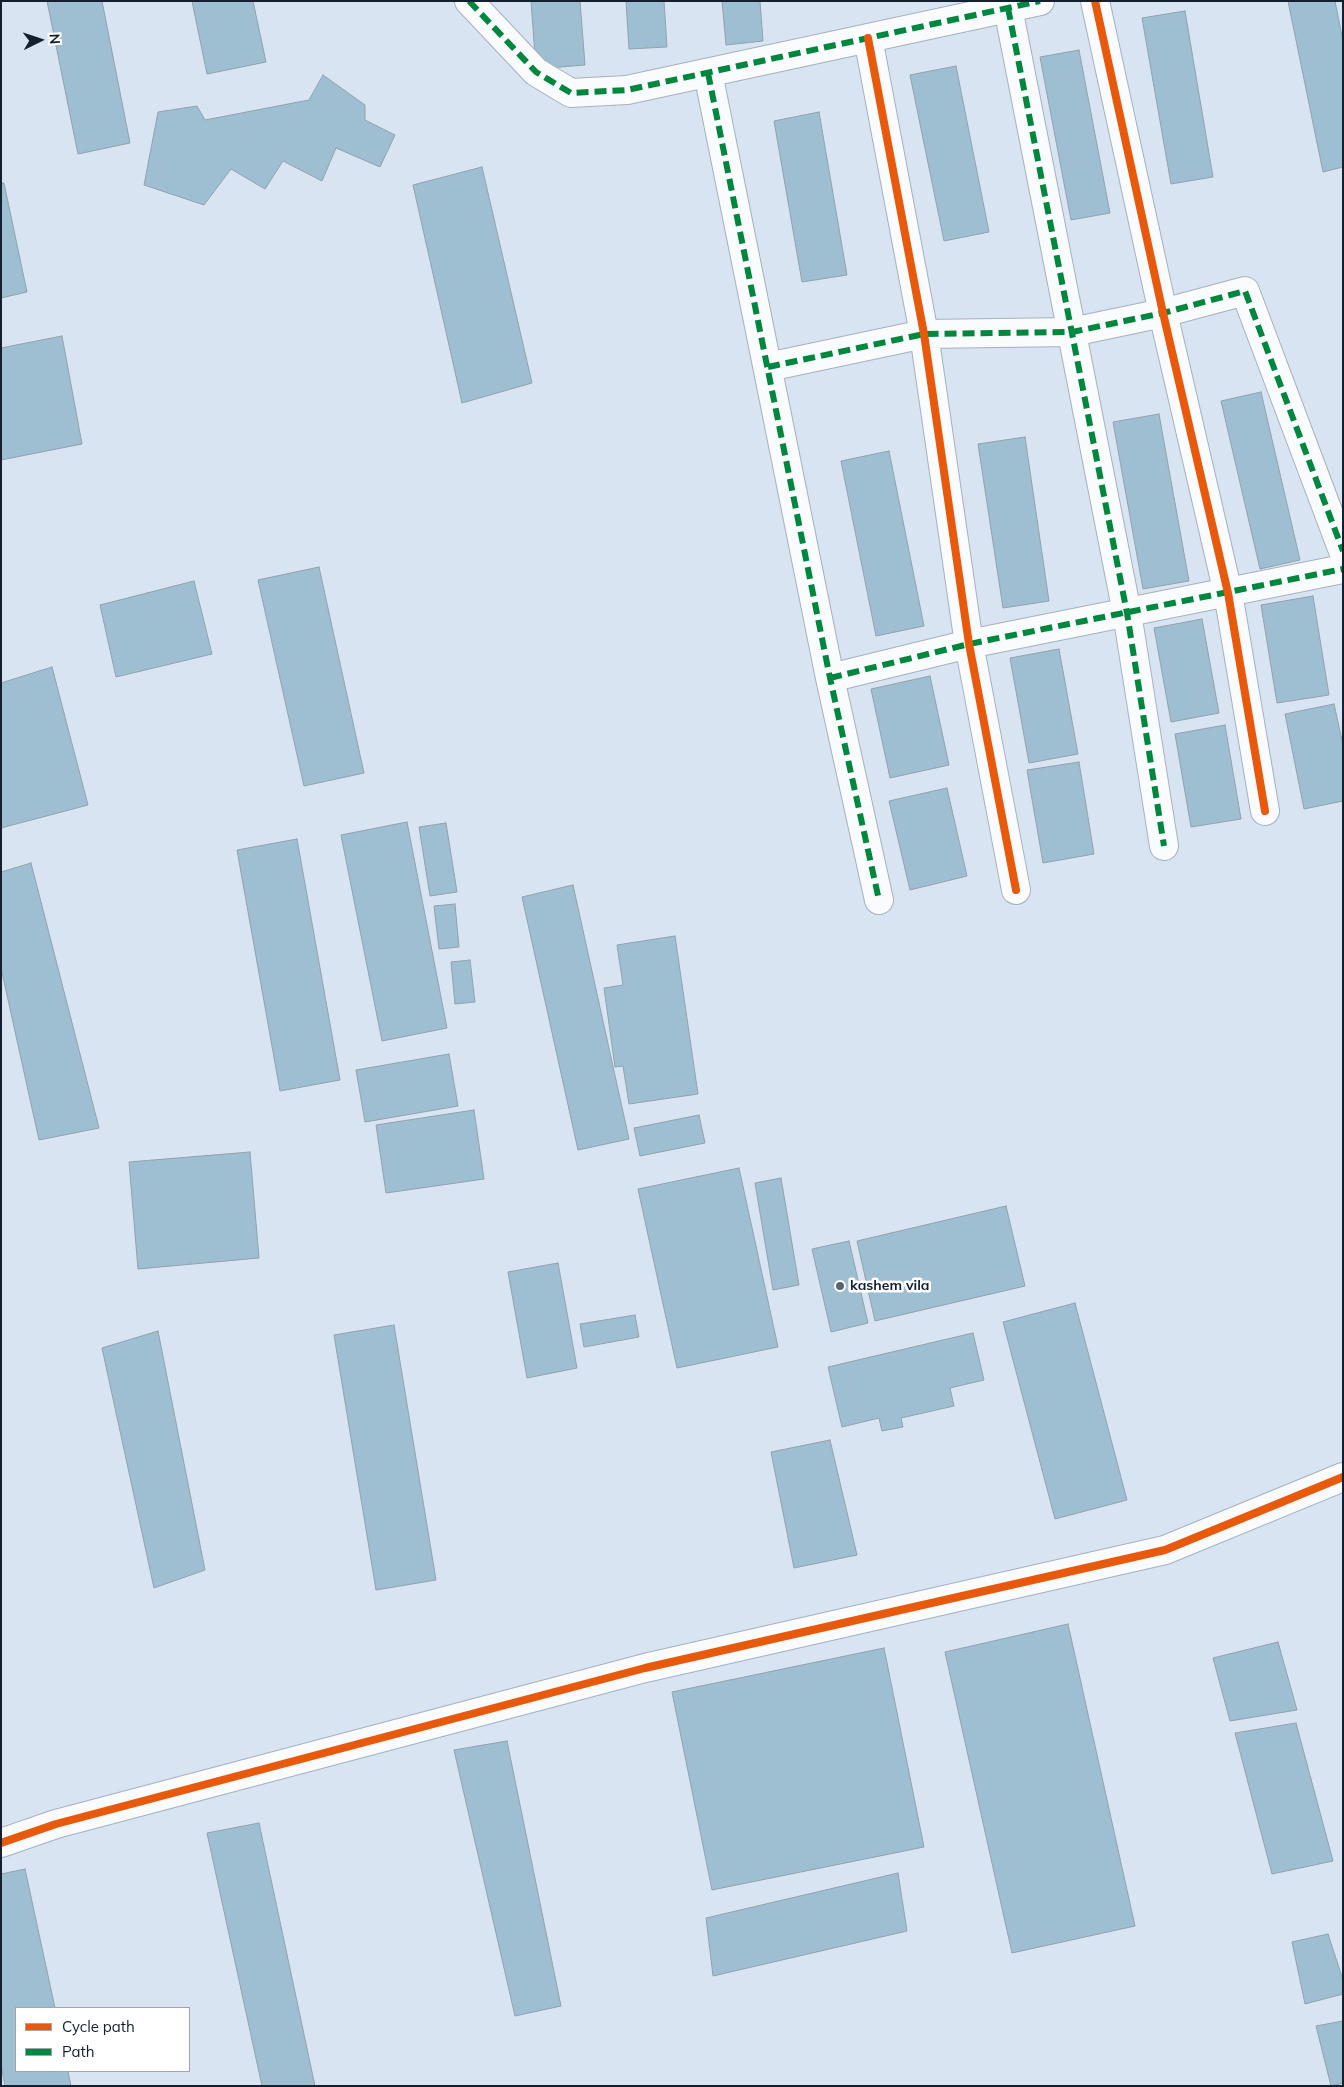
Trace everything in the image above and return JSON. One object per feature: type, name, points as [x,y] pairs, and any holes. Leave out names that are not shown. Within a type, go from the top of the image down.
[{"type":"street","points":[[469,1],[536,72],[571,94],[627,90],[1040,1]]},
{"type":"street","points":[[1095,1],[1163,313],[1228,593],[1265,811]]},
{"type":"street","points":[[1008,8],[1127,613],[1164,846]]},
{"type":"street","points":[[868,38],[924,334],[969,644],[1016,890]]},
{"type":"street","points":[[708,73],[830,678],[879,900]]},
{"type":"street","points":[[768,367],[924,334],[1072,332],[1163,313],[1245,291],[1343,551]]},
{"type":"street","points":[[830,678],[969,644],[1343,569]]},
{"type":"street","points":[[1,1843],[65,1822],[645,1668],[1166,1550],[1343,1477]]},
{"type":"building","points":[[47,1],[102,1],[130,143],[78,154]]},
{"type":"building","points":[[192,1],[253,1],[266,62],[207,74]]},
{"type":"building","points":[[531,1],[580,1],[585,65],[536,69]]},
{"type":"building","points":[[626,1],[664,1],[667,47],[629,49]]},
{"type":"building","points":[[722,1],[760,1],[763,41],[726,45]]},
{"type":"building","points":[[1288,1],[1335,1],[1343,41],[1343,167],[1323,172]]},
{"type":"building","points":[[1185,11],[1213,177],[1171,184],[1142,18]]},
{"type":"building","points":[[1079,50],[1110,213],[1071,220],[1040,57]]},
{"type":"building","points":[[956,66],[989,232],[944,241],[910,75]]},
{"type":"building","points":[[323,75],[365,105],[365,120],[395,135],[380,167],[336,148],[322,181],[283,161],[265,189],[231,169],[204,205],[144,185],[158,112],[197,106],[205,120],[309,100]]},
{"type":"building","points":[[819,112],[847,275],[802,282],[774,121]]},
{"type":"building","points":[[482,167],[532,383],[462,403],[413,185]]},
{"type":"building","points":[[1,183],[4,183],[27,292],[1,298]]},
{"type":"building","points":[[62,336],[82,444],[1,460],[1,348]]},
{"type":"building","points":[[1261,392],[1300,560],[1260,569],[1221,401]]},
{"type":"building","points":[[1159,414],[1189,581],[1143,589],[1113,422]]},
{"type":"building","points":[[1025,437],[1049,601],[1003,608],[978,444]]},
{"type":"building","points":[[889,451],[924,626],[876,636],[841,461]]},
{"type":"building","points":[[319,567],[364,773],[304,786],[258,580]]},
{"type":"building","points":[[194,581],[212,654],[116,677],[100,605]]},
{"type":"building","points":[[1313,596],[1329,695],[1277,703],[1261,605]]},
{"type":"building","points":[[1202,619],[1219,713],[1171,722],[1154,628]]},
{"type":"building","points":[[1059,649],[1078,754],[1029,763],[1010,658]]},
{"type":"building","points":[[52,667],[88,805],[1,828],[1,683]]},
{"type":"building","points":[[930,676],[949,765],[890,778],[871,689]]},
{"type":"building","points":[[1334,704],[1343,745],[1343,801],[1304,809],[1285,714]]},
{"type":"building","points":[[1225,725],[1241,819],[1191,827],[1175,734]]},
{"type":"building","points":[[1079,762],[1094,854],[1043,863],[1027,770]]},
{"type":"building","points":[[947,788],[967,876],[910,890],[889,801]]},
{"type":"building","points":[[407,822],[447,1028],[382,1041],[341,835]]},
{"type":"building","points":[[446,823],[457,892],[430,896],[419,827]]},
{"type":"building","points":[[297,839],[340,1080],[280,1091],[237,850]]},
{"type":"building","points":[[31,863],[99,1128],[39,1140],[1,968],[1,872]]},
{"type":"building","points":[[573,885],[629,1139],[578,1150],[522,897]]},
{"type":"building","points":[[455,904],[459,947],[439,949],[434,906]]},
{"type":"building","points":[[675,936],[698,1094],[629,1104],[623,1066],[615,1067],[604,988],[623,985],[617,945]]},
{"type":"building","points":[[470,960],[475,1002],[455,1004],[451,962]]},
{"type":"building","points":[[449,1054],[458,1106],[365,1122],[356,1070]]},
{"type":"building","points":[[474,1110],[484,1179],[386,1193],[376,1125]]},
{"type":"building","points":[[699,1115],[705,1143],[640,1156],[634,1128]]},
{"type":"building","points":[[250,1152],[259,1258],[138,1269],[129,1162]]},
{"type":"building","points":[[739,1168],[778,1347],[677,1368],[638,1189]]},
{"type":"building","points":[[781,1178],[799,1285],[773,1290],[755,1183]]},
{"type":"building","points":[[1006,1206],[1025,1286],[875,1321],[857,1241]]},
{"type":"building","name":"kashem vila","points":[[849,1241],[868,1323],[831,1332],[812,1249]]},
{"type":"building","points":[[558,1263],[577,1368],[527,1378],[508,1272]]},
{"type":"building","points":[[1075,1303],[1127,1500],[1055,1519],[1003,1322]]},
{"type":"building","points":[[635,1315],[639,1337],[584,1347],[580,1324]]},
{"type":"building","points":[[394,1325],[436,1580],[376,1590],[334,1335]]},
{"type":"building","points":[[158,1331],[205,1570],[154,1588],[102,1348]]},
{"type":"building","points":[[973,1333],[984,1380],[950,1388],[954,1406],[901,1418],[903,1427],[882,1431],[879,1418],[842,1427],[828,1367]]},
{"type":"building","points":[[830,1440],[857,1555],[794,1568],[771,1452]]},
{"type":"building","points":[[1068,1624],[1135,1926],[1012,1953],[945,1652]]},
{"type":"building","points":[[1278,1642],[1297,1710],[1230,1721],[1213,1658]]},
{"type":"building","points":[[884,1648],[924,1847],[712,1890],[672,1692]]},
{"type":"building","points":[[1296,1723],[1333,1861],[1272,1874],[1235,1733]]},
{"type":"building","points":[[507,1741],[561,2006],[515,2016],[454,1750]]},
{"type":"building","points":[[259,1823],[315,2086],[262,2086],[207,1833]]},
{"type":"building","points":[[25,1869],[55,2007],[15,2007],[15,2072],[68,2072],[71,2086],[5,2086],[1,2065],[1,1874]]},
{"type":"building","points":[[898,1873],[907,1931],[713,1976],[706,1918]]},
{"type":"building","points":[[1328,1934],[1343,1980],[1343,1994],[1305,2004],[1292,1942]]},
{"type":"building","points":[[1343,2021],[1343,2083],[1331,2086],[1316,2026]]},
{"type":"marked path","points":[[469,1],[536,72],[571,93],[627,90],[1040,1]]},
{"type":"marked path","points":[[1008,8],[1127,613],[1164,846]]},
{"type":"marked path","points":[[708,73],[830,678],[879,900]]},
{"type":"marked path","points":[[768,367],[924,334],[1072,332],[1163,313],[1245,291],[1343,551]]},
{"type":"marked path","points":[[830,678],[969,644],[1343,569]]},
{"type":"cycle path","points":[[1095,1],[1163,313],[1228,593],[1265,811]]},
{"type":"cycle path","points":[[868,38],[924,334],[969,644],[1016,890]]},
{"type":"cycle path","points":[[1,1843],[56,1824],[645,1668],[1165,1550],[1343,1477]]},
{"type":"place","name":"kashem vila","points":[[840,1286]]}]
